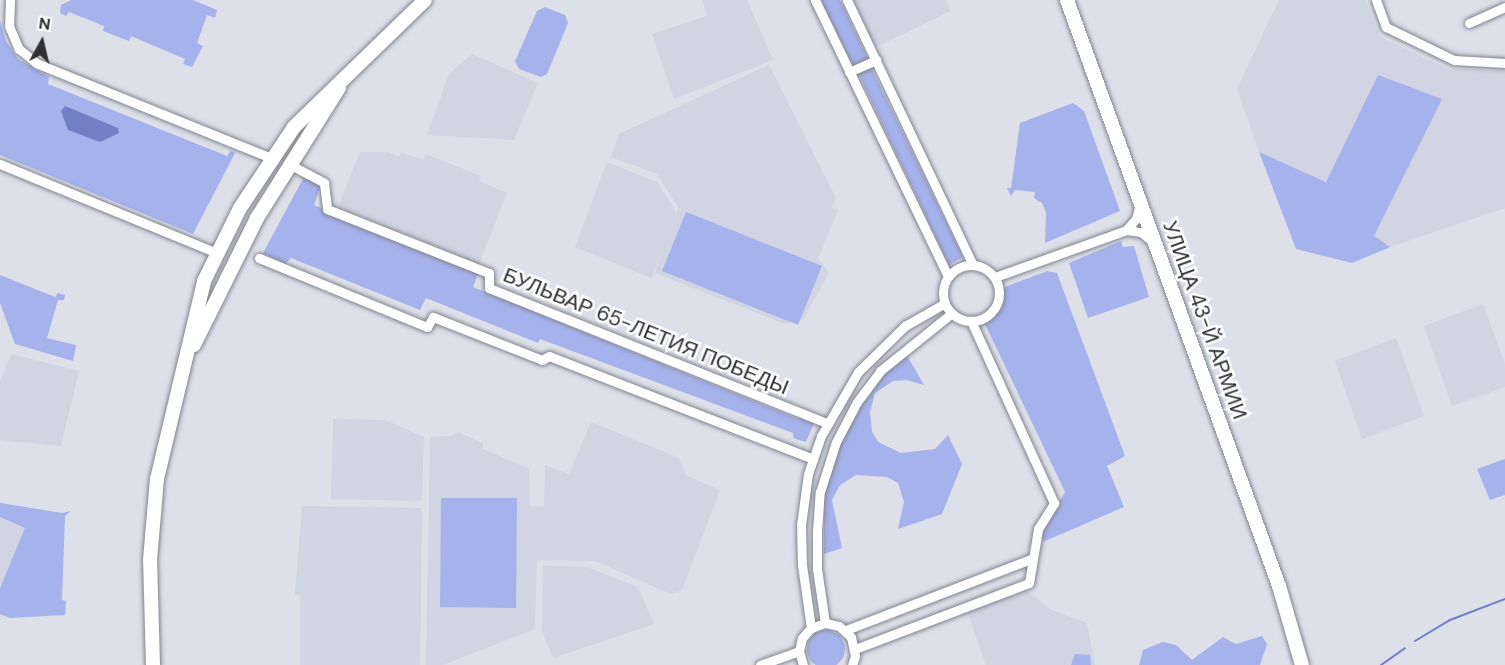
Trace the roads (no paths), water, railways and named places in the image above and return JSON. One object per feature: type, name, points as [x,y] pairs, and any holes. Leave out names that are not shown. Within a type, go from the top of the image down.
[{"type":"main road","points":[[153,665],[150,560],[154,502],[204,281],[217,253],[271,158],[294,128],[358,62],[424,0]]},
{"type":"main road","name":"УЛИЦА 43-Й АРМИИ","points":[[1067,0],[1306,663]]},
{"type":"main road","points":[[183,366],[256,218],[289,164],[358,62]]},
{"type":"main road","points":[[294,128],[303,128],[308,136]]},
{"type":"main road","points":[[204,281],[220,293]]},
{"type":"street","points":[[10,0],[9,26],[19,49],[36,63],[271,158]]},
{"type":"street","points":[[815,0],[948,276],[945,303],[952,313],[970,321],[1054,503],[1038,529],[1031,559],[1029,583],[855,649]]},
{"type":"street","points":[[847,0],[973,265],[995,277],[999,294],[993,310],[970,321]]},
{"type":"street","points":[[1376,0],[1386,27],[1454,60],[1505,63]]},
{"type":"street","points":[[1469,23],[1505,8]]},
{"type":"street","points":[[849,72],[876,60]]},
{"type":"street","points":[[0,164],[217,253]]},
{"type":"street","name":"БУЛЬВАР 65-ЛЕТИЯ ПОБЕДЫ","points":[[289,164],[324,183],[327,209],[489,273],[489,288],[827,423]]},
{"type":"street","points":[[1126,230],[1136,219],[1140,202]]},
{"type":"street","points":[[995,277],[1126,230],[1141,232],[1155,243]]},
{"type":"street","points":[[259,258],[427,327],[433,317],[542,360],[549,356],[813,459]]},
{"type":"street","points":[[948,276],[958,268],[973,265]]},
{"type":"street","points":[[812,628],[802,565],[801,525],[813,459],[827,423],[858,372],[905,326],[945,303]]},
{"type":"street","points":[[825,623],[817,569],[820,492],[836,442],[857,402],[896,355],[952,313]]},
{"type":"street","points":[[843,394],[857,402]]},
{"type":"street","points":[[806,490],[820,492]]},
{"type":"street","points":[[803,665],[799,651],[802,638],[812,628],[825,623],[846,630],[1031,559]]},
{"type":"street","points":[[846,630],[855,649],[852,665]]},
{"type":"street","points":[[760,665],[799,651]]},
{"type":"waterway","points":[[1415,641],[1450,620],[1505,599]]},
{"type":"waterway","points":[[1381,665],[1405,648]]}]
